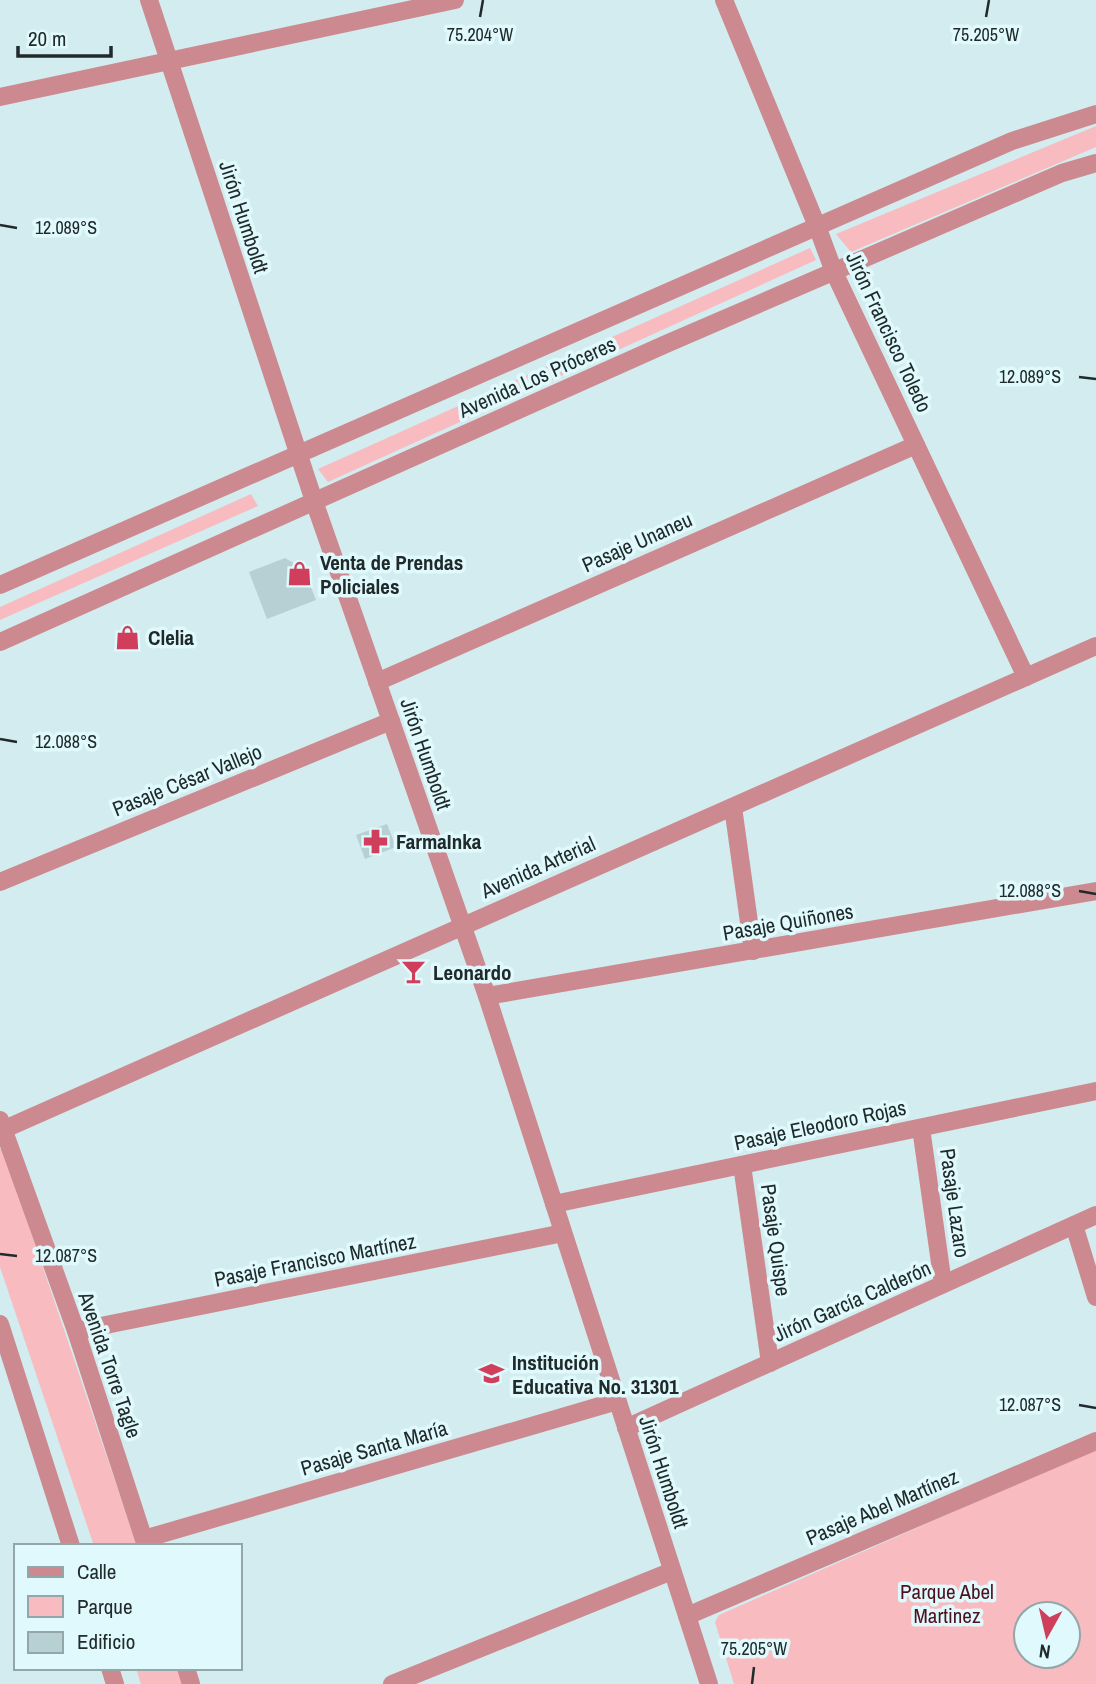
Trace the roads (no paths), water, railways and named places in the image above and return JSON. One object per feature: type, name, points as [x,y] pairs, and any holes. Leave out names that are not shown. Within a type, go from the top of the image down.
[{"type":"street","name":"Jirón Humboldt","points":[[149,0],[298,455],[487,996],[709,1684]]},
{"type":"street","points":[[0,97],[170,63],[455,0]]},
{"type":"street","name":"Jirón Francisco Toledo","points":[[724,0],[834,272],[1026,677]]},
{"type":"street","name":"Avenida Los Próceres","points":[[0,585],[1012,141],[1096,114]]},
{"type":"street","name":"Avenida Los Próceres","points":[[0,642],[834,272],[1062,173],[1096,163]]},
{"type":"street","name":"Pasaje Unaneu","points":[[377,682],[916,445]]},
{"type":"street","name":"Avenida Arterial","points":[[1,1127],[1096,646]]},
{"type":"street","name":"Pasaje César Vallejo","points":[[0,881],[391,722]]},
{"type":"street","points":[[733,807],[753,951]]},
{"type":"street","name":"Pasaje Quiñones","points":[[487,996],[1096,891]]},
{"type":"street","name":"Pasaje Eleodoro Rojas","points":[[554,1204],[1096,1091]]},
{"type":"street","name":"Avenida Torre Tagle","points":[[1,1127],[76,1331],[145,1542]]},
{"type":"street","name":"Pasaje Lazaro","points":[[921,1128],[943,1284]]},
{"type":"street","name":"Pasaje Quispe","points":[[742,1165],[770,1363]]},
{"type":"street","name":"Jirón García Calderón","points":[[626,1428],[1096,1215]]},
{"type":"street","points":[[1074,1225],[1096,1297]]},
{"type":"street","name":"Pasaje Francisco Martínez","points":[[76,1331],[563,1233]]},
{"type":"street","points":[[0,1324],[70,1544]]},
{"type":"street","name":"Pasaje Santa María","points":[[145,1542],[617,1401]]},
{"type":"street","name":"Pasaje Abel Martínez","points":[[687,1616],[1096,1441]]},
{"type":"street","points":[[392,1684],[672,1571]]},
{"type":"place","name":"Venta de Prendas Policiales","points":[[300,574]]},
{"type":"place","name":"Clelia","points":[[128,637]]},
{"type":"place","name":"FarmaInka","points":[[376,841]]},
{"type":"place","name":"Leonardo","points":[[413,972]]},
{"type":"place","name":"Institución Educativa No. 31301","points":[[492,1374]]},
{"type":"park label","name":"Parque Abel Martinez","points":[[947,1603]]}]
